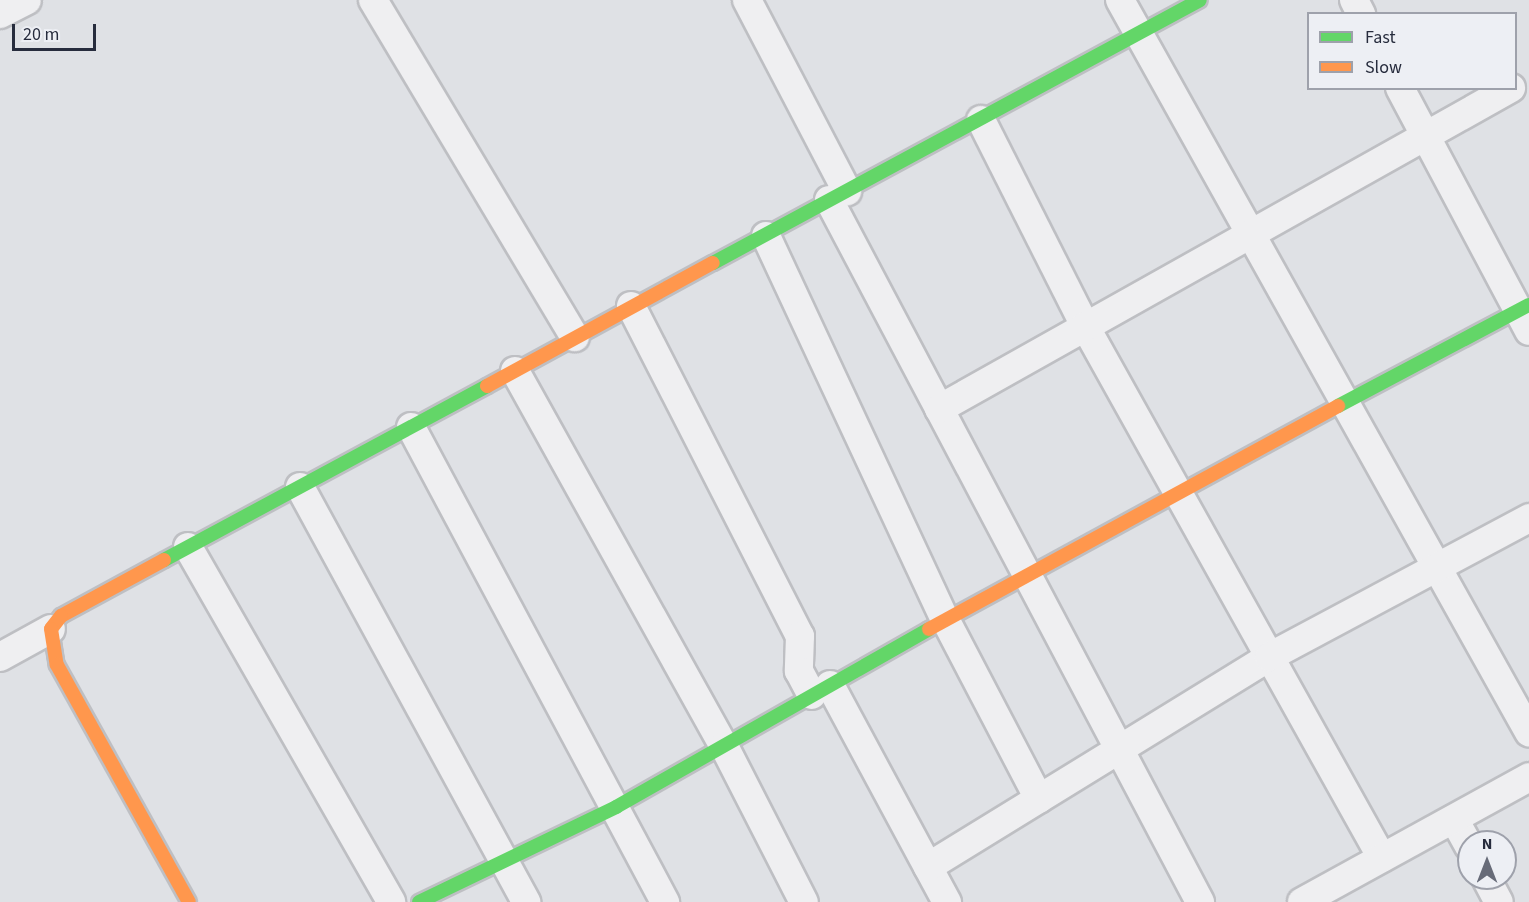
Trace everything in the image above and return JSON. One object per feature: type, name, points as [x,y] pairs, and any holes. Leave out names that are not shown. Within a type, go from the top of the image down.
[{"type":"street","points":[[0,14],[27,0]]},
{"type":"street","points":[[373,0],[575,337]]},
{"type":"street","points":[[747,0],[939,409],[1024,575],[1200,902]]},
{"type":"street","points":[[1120,0],[1137,34],[1347,402],[1529,732]]},
{"type":"street","points":[[0,657],[51,629],[74,607],[516,371],[631,306],[766,236],[1200,0]]},
{"type":"street","points":[[419,902],[616,807],[945,619],[1177,492],[1347,402],[1525,316],[1401,90]]},
{"type":"street","points":[[939,409],[1507,90]]},
{"type":"street","points":[[981,120],[1085,326],[1382,858]]},
{"type":"street","points":[[766,236],[945,619],[1039,799]]},
{"type":"street","points":[[631,306],[800,636],[799,671],[821,690],[947,902]]},
{"type":"street","points":[[516,371],[724,746],[804,902]]},
{"type":"street","points":[[411,427],[665,902]]},
{"type":"street","points":[[300,487],[526,902]]},
{"type":"street","points":[[928,867],[1269,657],[1529,518]]},
{"type":"street","points":[[188,547],[391,902]]},
{"type":"street","points":[[51,629],[57,665],[189,902]]},
{"type":"street","points":[[1302,902],[1529,777]]},
{"type":"street","points":[[1454,819],[1460,830]]},
{"type":"traffic: fast","points":[[713,263],[1200,0]]},
{"type":"traffic: fast","points":[[1338,406],[1529,305]]},
{"type":"traffic: fast","points":[[164,560],[487,386]]},
{"type":"traffic: fast","points":[[419,902],[616,807],[929,629]]},
{"type":"traffic: slow","points":[[487,386],[713,263]]},
{"type":"traffic: slow","points":[[929,629],[1338,406]]},
{"type":"traffic: slow","points":[[164,560],[61,616],[51,629],[57,665],[189,902]]}]
